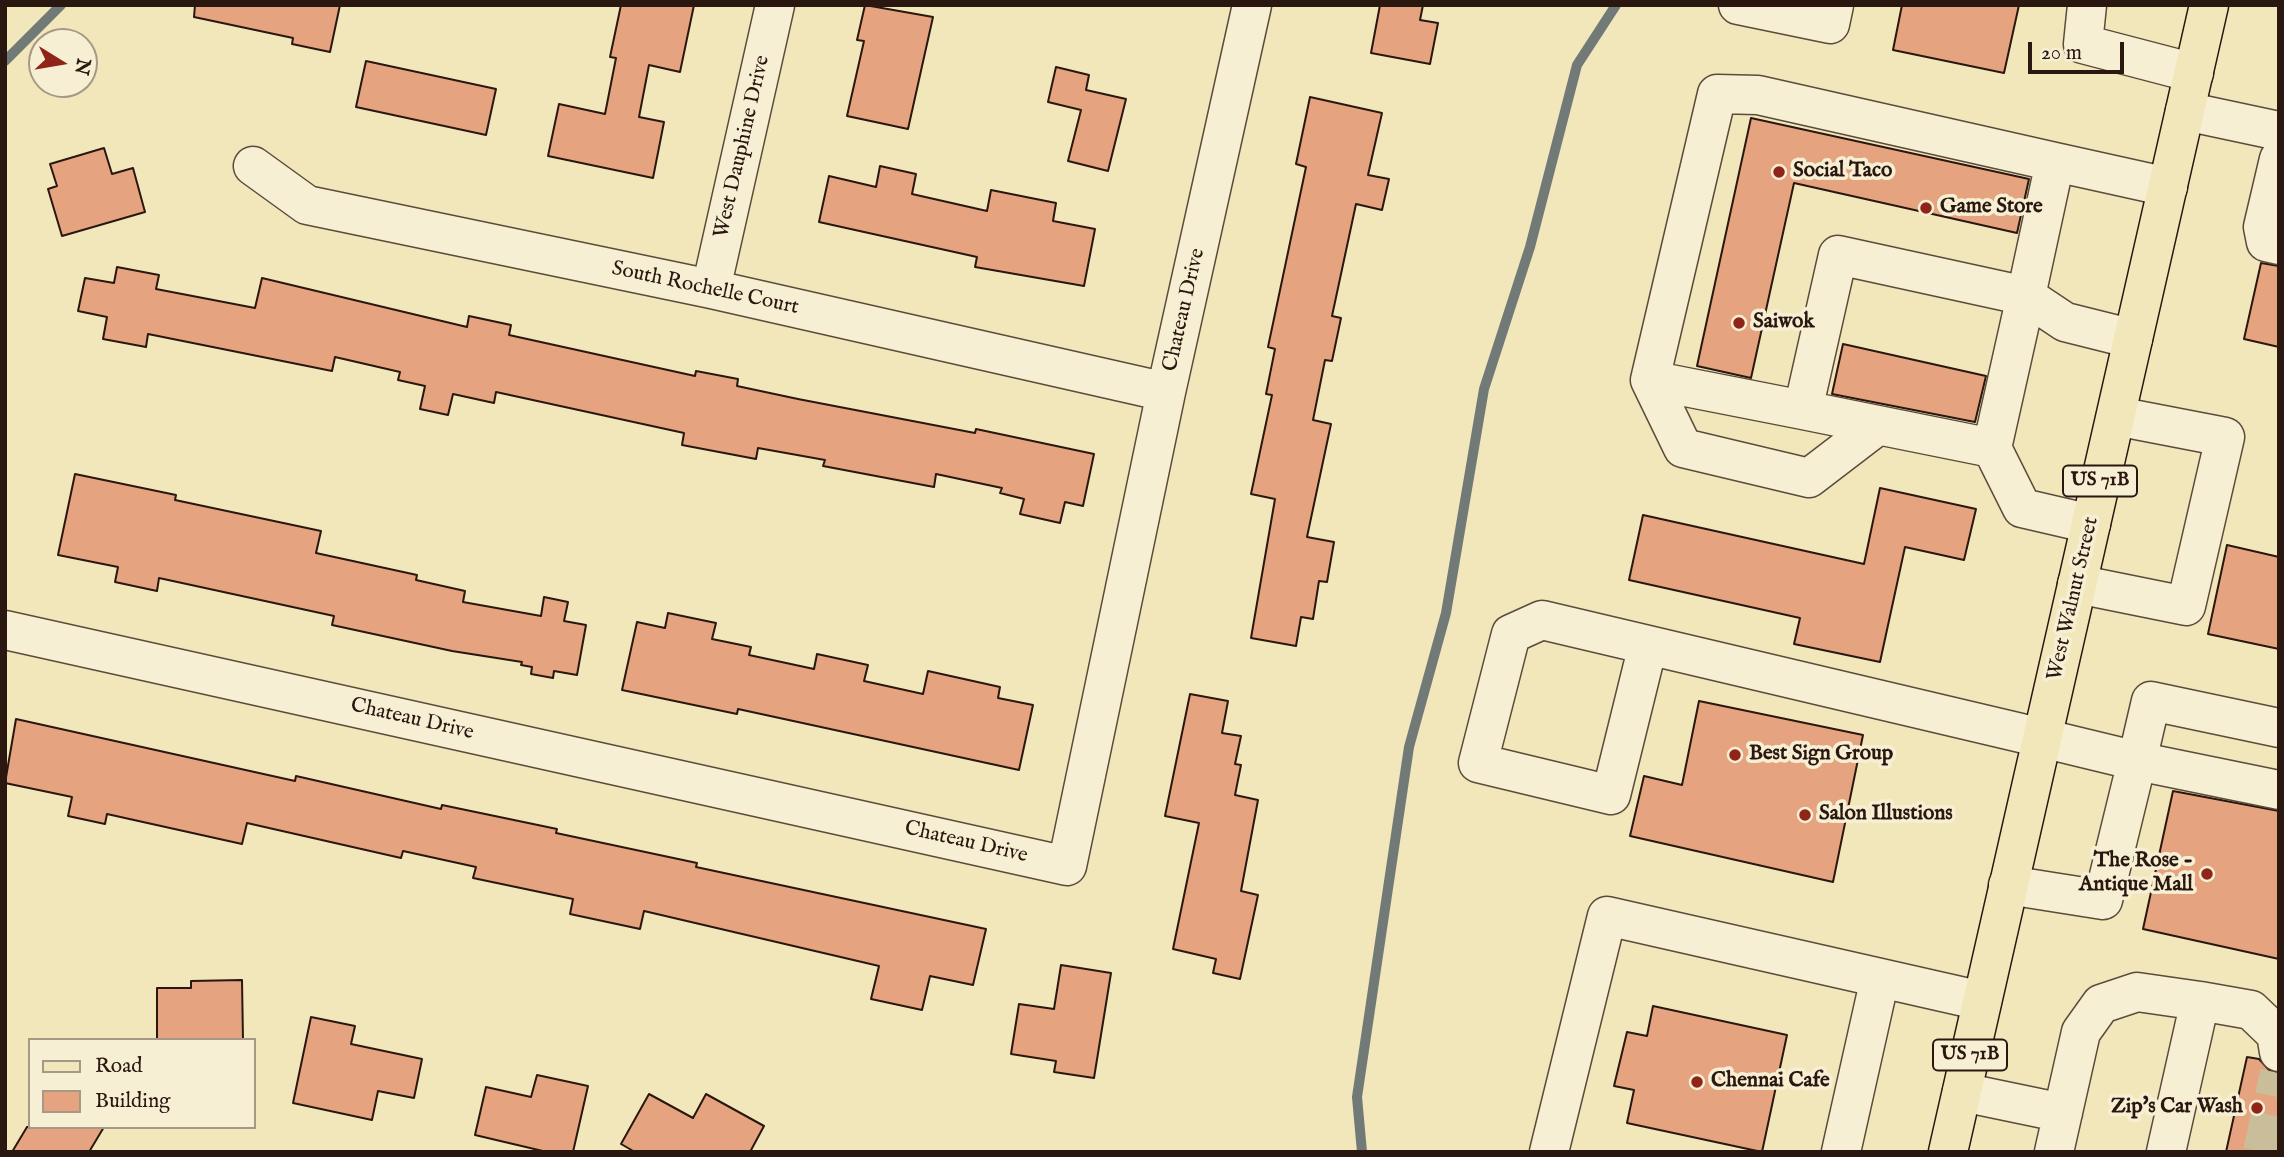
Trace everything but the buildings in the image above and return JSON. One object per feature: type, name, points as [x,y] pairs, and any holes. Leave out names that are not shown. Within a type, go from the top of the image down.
[{"type":"main road","name":"West Walnut Street","points":[[1948,1152],[2209,5]]},
{"type":"street","name":"West Dauphine Drive","points":[[711,289],[775,5]]},
{"type":"street","name":"Chateau Drive","points":[[5,630],[1068,866],[1166,391],[1252,5]]},
{"type":"street","points":[[1738,5],[1830,24],[1834,5]]},
{"type":"street","points":[[2087,5],[2083,44],[2194,73]]},
{"type":"street","points":[[1877,426],[1809,478],[1683,448],[1650,380],[1717,94],[1758,95],[2168,187]]},
{"type":"street","points":[[2185,111],[2279,131]]},
{"type":"street","points":[[2279,159],[2263,228],[2266,242],[2279,245]]},
{"type":"street","points":[[2055,162],[1992,449],[2022,508],[2091,524]]},
{"type":"street","name":"South Rochelle Court","points":[[253,166],[307,205],[711,289],[1166,391]]},
{"type":"street","points":[[1803,410],[1838,255],[2026,296],[2065,322],[2133,339]]},
{"type":"street","points":[[1650,380],[1992,449]]},
{"type":"street","points":[[2077,584],[2186,606],[2225,437],[2116,416]]},
{"type":"street","points":[[1648,645],[1611,795],[1478,763],[1511,634],[1542,620],[1648,645],[2042,738],[2137,761],[2279,790]]},
{"type":"street","points":[[2008,885],[2103,900],[2151,701],[2279,728]]},
{"type":"street","points":[[1549,1152],[1607,916],[1982,1001]]},
{"type":"street","points":[[1842,1152],[1880,978]]},
{"type":"street","points":[[2054,1152],[2081,1032],[2101,1004],[2137,992],[2251,1010],[2276,1034],[2279,1052]]},
{"type":"street","points":[[2166,1152],[2200,1001]]},
{"type":"street","points":[[1962,1092],[2063,1112]]},
{"type":"waterway","points":[[5,61],[61,5]]},
{"type":"waterway","points":[[1362,1152],[1357,1097],[1409,747],[1446,613],[1484,389],[1530,247],[1577,65],[1616,5]]},
{"type":"tunnel","points":[[2262,1152],[2279,1073]]},
{"type":"place","name":"Social Taco","points":[[1779,172]]},
{"type":"place","name":"Game Store","points":[[1926,208]]},
{"type":"place","name":"Saiwok","points":[[1739,323]]},
{"type":"place","name":"Best Sign Group","points":[[1735,755]]},
{"type":"place","name":"Salon Illustions","points":[[1805,815]]},
{"type":"place","name":"The Rose - Antique Mall","points":[[2207,874]]},
{"type":"place","name":"Chennai Cafe","points":[[1697,1082]]},
{"type":"place","name":"Zip's Car Wash","points":[[2257,1108]]}]
